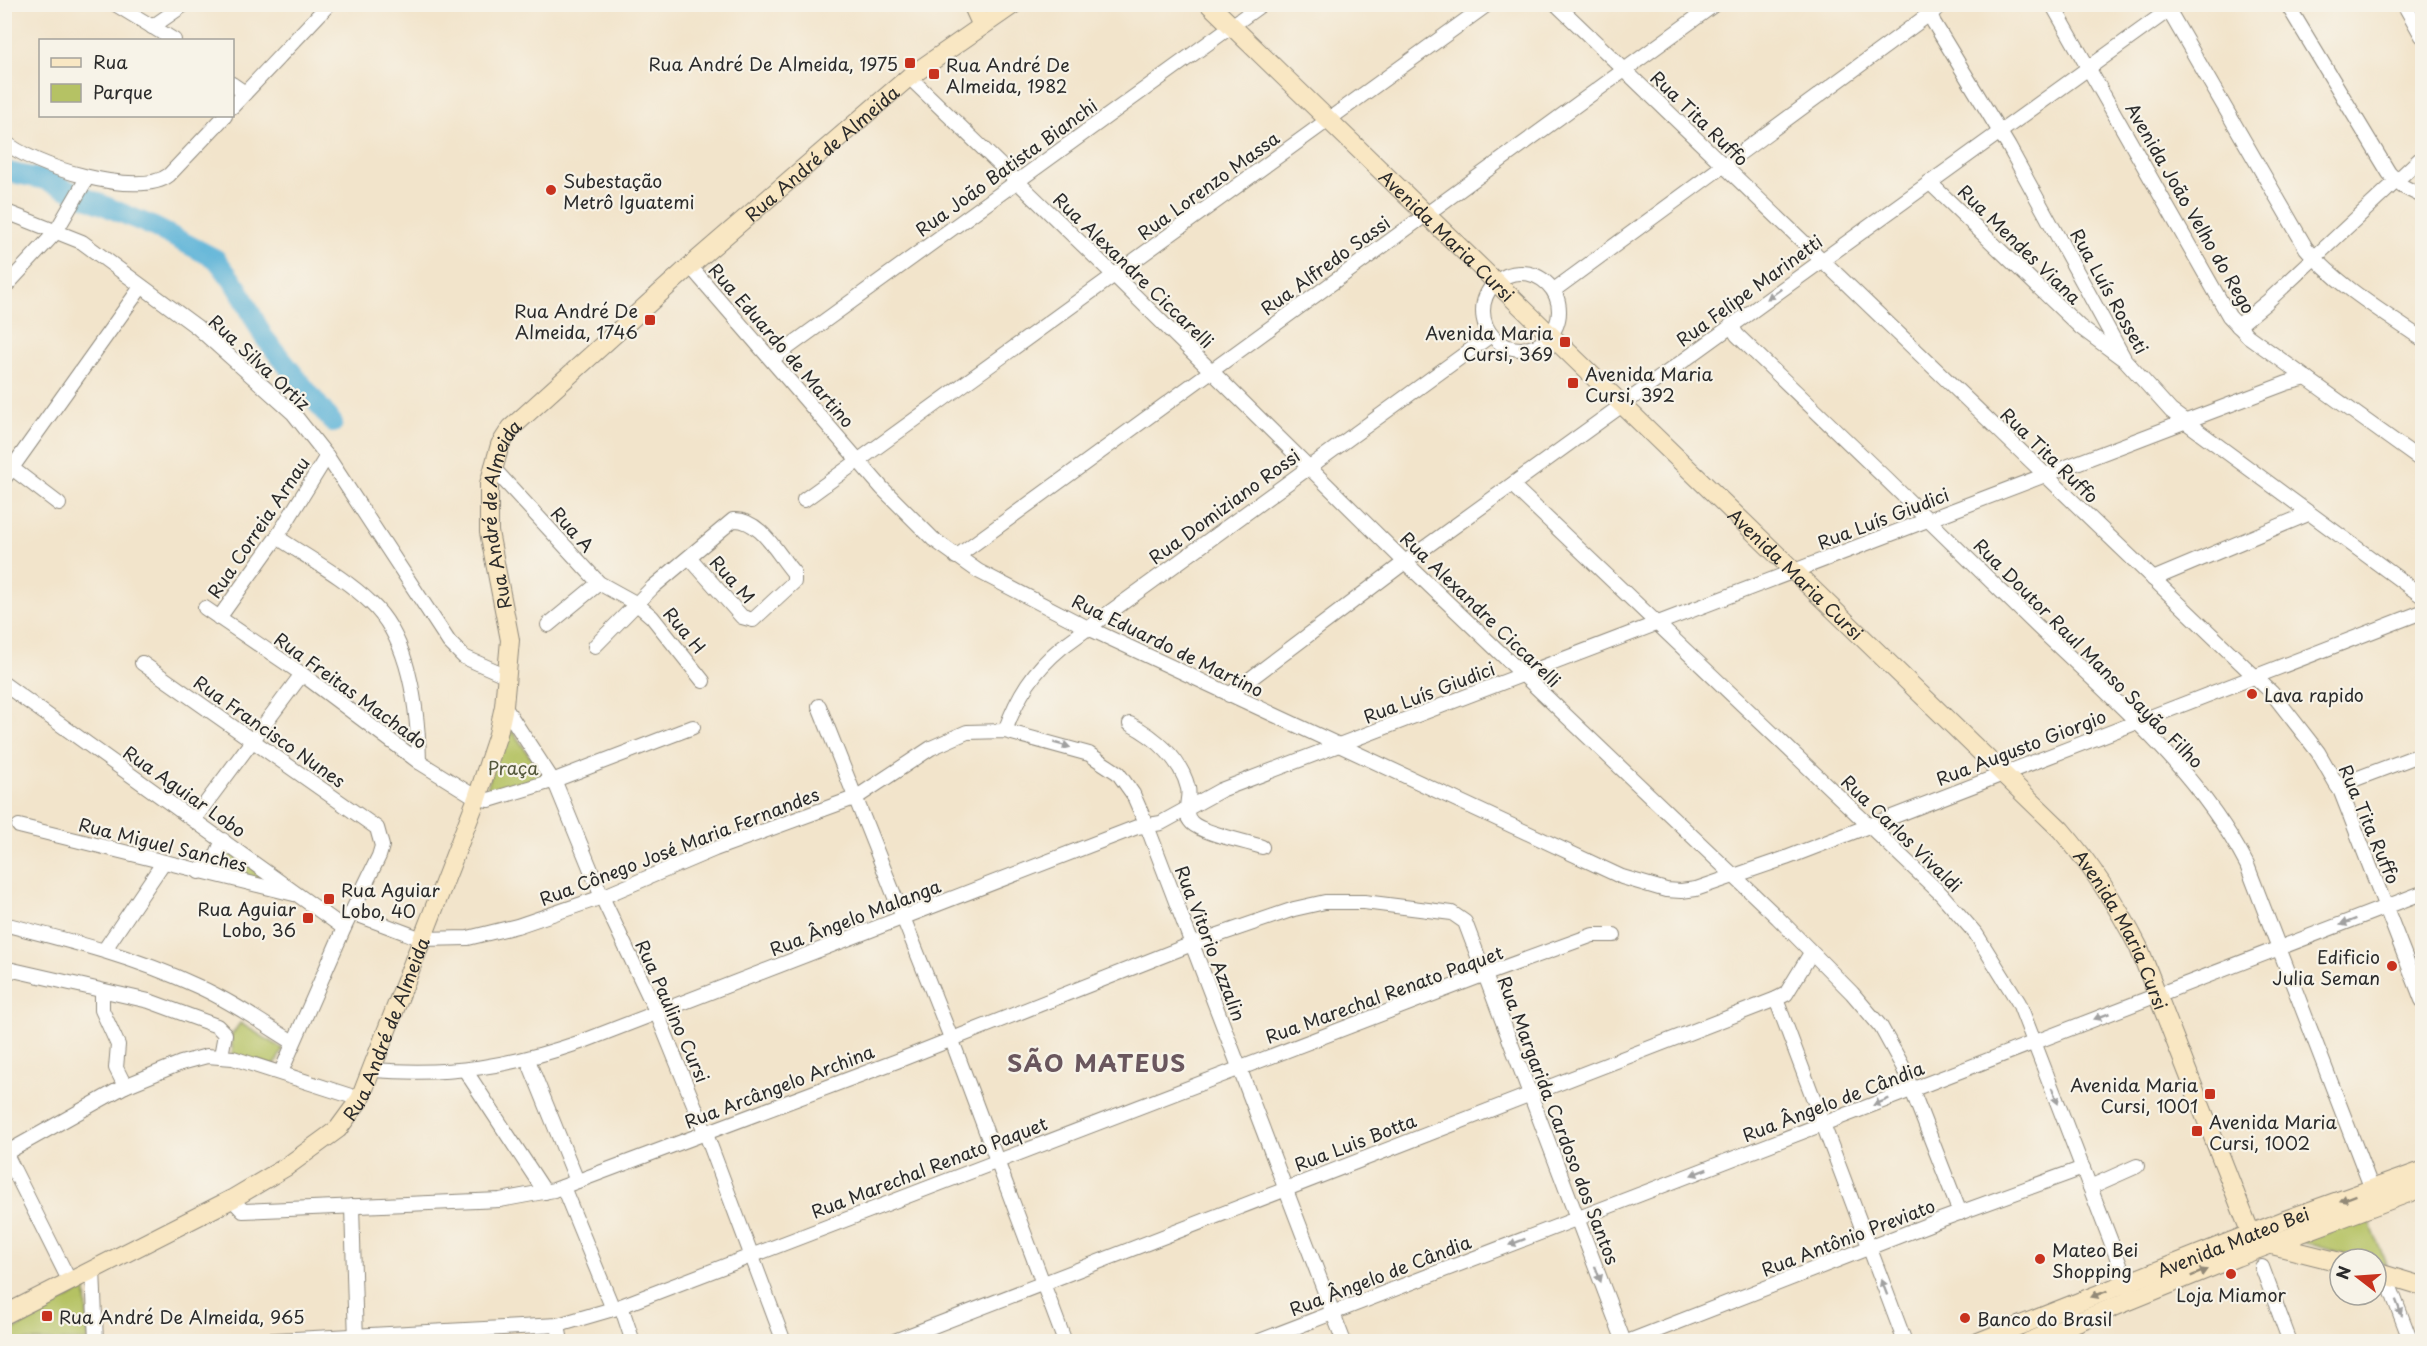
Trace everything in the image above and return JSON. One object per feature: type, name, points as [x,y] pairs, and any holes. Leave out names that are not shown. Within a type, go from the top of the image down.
[{"type":"main road","points":[[972,4],[982,26]]},
{"type":"main road","name":"Rua André de Almeida","points":[[4,1315],[232,1199],[318,1146],[338,1129],[360,1099],[373,1070],[477,798],[504,706],[510,640],[489,532],[489,484],[500,445],[511,428],[690,266],[909,78],[1014,4]]},
{"type":"main road","name":"Avenida Maria Cursi","points":[[1209,4],[1424,216],[2061,830],[2089,863],[2117,906],[2139,948],[2251,1234]]},
{"type":"main road","name":"Avenida Mateo Bei","points":[[1978,1341],[2276,1243],[2375,1197],[2422,1171]]},
{"type":"main road","name":"Avenida Mateo Bei","points":[[2028,1341],[2251,1234],[2375,1197],[2422,1188]]},
{"type":"main road","points":[[2251,1234],[2297,1253],[2328,1259]]},
{"type":"main road","points":[[2388,1275],[2422,1286]]},
{"type":"street","points":[[116,4],[172,39]]},
{"type":"street","points":[[152,27],[185,4]]},
{"type":"street","name":"Rua João Batista Bianchi","points":[[772,359],[1262,4]]},
{"type":"street","name":"Rua Lorenzo Massa","points":[[804,500],[1488,4]]},
{"type":"street","name":"Rua Tita Ruffo","points":[[1556,4],[2272,693],[2318,752],[2337,786],[2422,1000]]},
{"type":"street","name":"Rua Alfredo Sassi","points":[[956,557],[1715,4]]},
{"type":"street","points":[[1554,290],[1928,9],[1943,4]]},
{"type":"street","name":"Avenida João Velho do Rego","points":[[2052,4],[2229,316],[2238,326],[2307,378],[2422,461]]},
{"type":"street","points":[[2287,4],[2389,173],[2397,182],[2422,196]]},
{"type":"street","points":[[2404,4],[2422,36]]},
{"type":"street","points":[[234,105],[326,5]]},
{"type":"street","points":[[2170,6],[2314,258],[2356,292],[2422,339]]},
{"type":"street","name":"Rua Felipe Marinetti","points":[[1229,694],[1405,562],[2088,68],[2170,6]]},
{"type":"street","name":"Rua Luís Rosseti","points":[[1928,9],[2000,131],[2125,360],[2151,391],[2184,422],[2422,596]]},
{"type":"street","name":"Rua Alexandre Ciccarelli","points":[[909,78],[1115,276],[1405,562],[1852,993],[1881,1027],[1903,1067],[1960,1213]]},
{"type":"street","points":[[234,85],[245,93]]},
{"type":"street","points":[[4,141],[24,155],[87,178],[160,183],[224,117]]},
{"type":"street","points":[[2238,326],[2422,157]]},
{"type":"street","points":[[4,288],[55,233],[87,178]]},
{"type":"street","name":"Rua Mendes Viana","points":[[1929,182],[2086,332],[2125,360]]},
{"type":"street","name":"Rua Silva Ortiz","points":[[4,211],[82,242],[196,327],[259,382],[293,413],[327,456],[449,642],[464,657],[508,668]]},
{"type":"street","name":"Rua Eduardo de Martino","points":[[690,266],[858,462],[915,522],[956,557],[978,571],[1088,628],[1622,877],[1648,886],[1681,891],[1733,877]]},
{"type":"street","points":[[1526,273],[1546,282],[1554,290],[1560,315],[1550,337],[1539,345],[1527,350],[1507,347],[1491,335],[1483,315],[1484,303],[1495,284],[1504,278],[1526,273]]},
{"type":"street","points":[[59,504],[9,474],[141,287]]},
{"type":"street","points":[[2086,332],[2097,328],[2102,316]]},
{"type":"street","name":"Rua Doutor Raul Manso Sayão Filho","points":[[1731,326],[1737,335],[2136,722],[2185,772],[2231,834],[2247,865],[2375,1197]]},
{"type":"street","name":"Rua Domiziano Rossi","points":[[1005,731],[1019,694],[1030,678],[1050,657],[1491,335]]},
{"type":"street","name":"Rua Luís Giudici","points":[[1339,747],[2184,422],[2287,383],[2307,378]]},
{"type":"street","name":"Rua Correia Arnau","points":[[219,618],[277,537],[327,456]]},
{"type":"street","name":"Rua A","points":[[492,467],[599,583],[637,604]]},
{"type":"street","name":"Rua Carlos Vivaldi","points":[[1512,485],[1941,894],[1976,934],[2019,1003],[2130,1291]]},
{"type":"street","points":[[2153,579],[2308,514]]},
{"type":"street","name":"Rua M","points":[[742,519],[755,526],[794,577],[790,585],[753,620],[742,617],[689,557],[733,520],[742,519]]},
{"type":"street","points":[[277,537],[357,591],[372,603],[388,624],[412,688],[418,713],[419,762]]},
{"type":"street","points":[[595,646],[689,557]]},
{"type":"street","points":[[548,625],[599,583]]},
{"type":"street","name":"Rua H","points":[[637,604],[652,617],[703,681]]},
{"type":"street","name":"Rua Freitas Machado","points":[[205,608],[302,674],[419,762],[477,798]]},
{"type":"street","name":"Rua Augusto Giorgio","points":[[1733,877],[2422,612]]},
{"type":"street","name":"Rua Francisco Nunes","points":[[142,663],[377,828],[382,846],[353,913]]},
{"type":"street","points":[[194,819],[302,674]]},
{"type":"street","name":"Rua Aguiar Lobo","points":[[4,684],[344,928]]},
{"type":"street","name":"Rua Paulino Cursi","points":[[504,706],[552,781],[602,897],[656,1011],[706,1134],[784,1341]]},
{"type":"street","points":[[819,706],[951,1038],[1065,1341]]},
{"type":"street","points":[[1130,724],[1155,740],[1172,758],[1188,788],[1186,808],[1190,819],[1198,827],[1262,847]]},
{"type":"street","points":[[477,798],[489,800],[552,781],[693,727]]},
{"type":"street","name":"Rua Cônego José Maria Fernandes","points":[[353,913],[422,939],[445,940],[487,935],[602,897],[715,849],[857,797],[954,736],[967,732],[1005,731]]},
{"type":"street","name":"Rua Vitorio Azzalin","points":[[1005,731],[1074,748],[1107,763],[1128,787],[1147,826],[1344,1341]]},
{"type":"street","name":"Rua Ângelo Malanga","points":[[373,1070],[407,1073],[465,1070],[528,1060],[581,1042],[656,1011],[904,918],[1137,826],[1161,823],[1221,790],[1339,747]]},
{"type":"street","points":[[2337,786],[2422,754]]},
{"type":"street","name":"Rua Miguel Sanches","points":[[19,826],[299,895]]},
{"type":"street","points":[[199,872],[214,861],[224,840]]},
{"type":"street","points":[[105,949],[163,863]]},
{"type":"street","name":"Rua Ângelo de Cândia","points":[[1257,1341],[1824,1125],[2422,893]]},
{"type":"street","name":"Rua Arcângelo Archina","points":[[232,1199],[243,1211],[500,1200],[545,1192],[706,1134],[1192,944],[1294,909],[1325,902],[1364,902],[1456,916]]},
{"type":"street","points":[[281,1072],[344,928],[353,913]]},
{"type":"street","name":"Rua Margarida Cardoso dos Santos","points":[[1456,916],[1465,922],[1626,1341]]},
{"type":"street","points":[[4,924],[105,949],[198,986],[293,1042]]},
{"type":"street","name":"Rua Marechal Renato Paquet","points":[[237,1341],[356,1339],[558,1324],[617,1308],[752,1254],[1485,975],[1593,935],[1614,935]]},
{"type":"street","name":"Rua Luis Botta","points":[[892,1341],[1776,999],[1786,994],[1811,953]]},
{"type":"street","points":[[4,969],[149,1001],[217,1026],[225,1034],[220,1056]]},
{"type":"street","points":[[102,992],[103,1014],[109,1022],[118,1045],[117,1068],[125,1086]]},
{"type":"street","points":[[1776,999],[1905,1341]]},
{"type":"street","points":[[70,1282],[5,1154],[125,1086],[181,1063],[207,1056],[220,1056],[281,1072],[360,1099]]},
{"type":"street","points":[[528,1060],[577,1181]]},
{"type":"street","points":[[465,1070],[545,1192]]},
{"type":"street","points":[[2090,1187],[2137,1166]]},
{"type":"street","name":"Rua Antônio Previato","points":[[1626,1341],[2083,1168]]},
{"type":"street","points":[[563,1187],[633,1341]]},
{"type":"street","points":[[352,1206],[356,1339]]},
{"type":"street","points":[[2262,1267],[2290,1341]]},
{"type":"street","points":[[93,1269],[96,1341]]},
{"type":"street","points":[[2388,1289],[2411,1341]]},
{"type":"street","points":[[558,1324],[561,1341]]},
{"type":"green space","name":"Praça","points":[[506,721],[545,779],[485,796]]},
{"type":"green space","points":[[223,846],[281,887],[211,872]]},
{"type":"green space","points":[[240,1023],[283,1049],[273,1068],[233,1055],[231,1036]]},
{"type":"green space","points":[[2368,1217],[2379,1247],[2328,1247],[2328,1249],[2302,1242]]},
{"type":"green space","points":[[86,1288],[88,1341],[5,1341],[5,1335]]},
{"type":"waterway","points":[[4,171],[45,180],[154,227],[216,259],[238,288],[263,336],[333,423]]},
{"type":"place","name":"Rua André De Almeida, 1975","points":[[910,63]]},
{"type":"place","name":"Rua André De Almeida, 1982","points":[[934,74]]},
{"type":"place","name":"Subestação Metrô Iguatemi","points":[[551,190]]},
{"type":"place","name":"Rua André De Almeida, 1746","points":[[650,320]]},
{"type":"place","name":"Avenida Maria Cursi, 369","points":[[1565,342]]},
{"type":"place","name":"Avenida Maria Cursi, 392","points":[[1573,383]]},
{"type":"place","name":"Lava rapido","points":[[2252,694]]},
{"type":"place","name":"Rua Aguiar Lobo, 40","points":[[329,899]]},
{"type":"place","name":"Rua Aguiar Lobo, 36","points":[[308,918]]},
{"type":"place","name":"Edificio Julia Seman","points":[[2392,966]]},
{"type":"place","name":"Avenida Maria Cursi, 1001","points":[[2210,1094]]},
{"type":"place","name":"Avenida Maria Cursi, 1002","points":[[2197,1131]]},
{"type":"place","name":"Mateo Bei Shopping","points":[[2040,1259]]},
{"type":"place","name":"Loja Miamor","points":[[2231,1274]]},
{"type":"place","name":"Rua André De Almeida, 965","points":[[47,1316]]},
{"type":"place","name":"Banco do Brasil","points":[[1965,1318]]},
{"type":"district","name":"SÃO MATEUS","points":[[1097,1062]]}]
